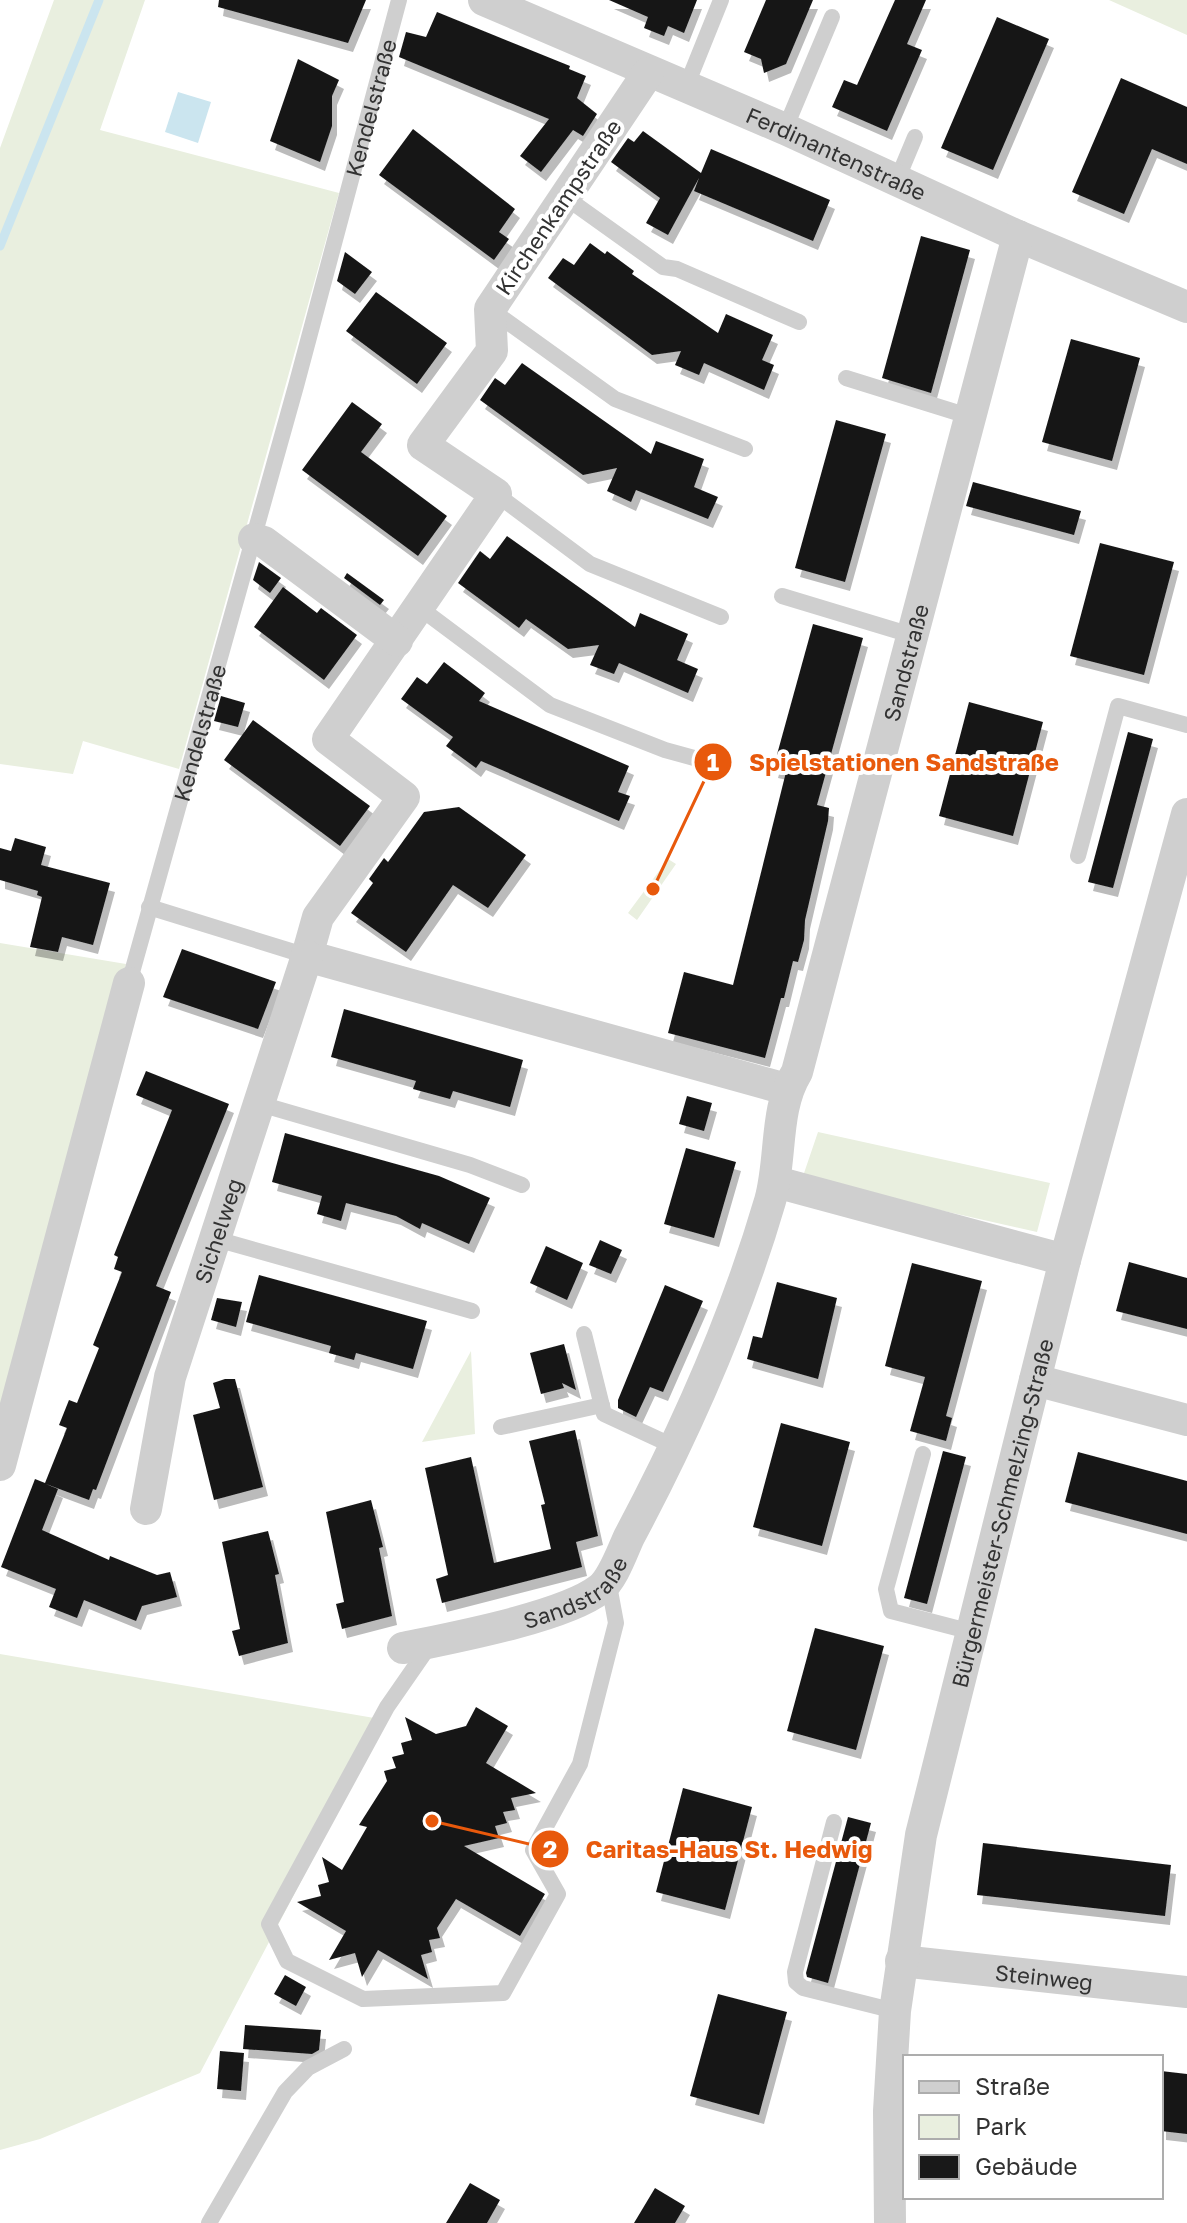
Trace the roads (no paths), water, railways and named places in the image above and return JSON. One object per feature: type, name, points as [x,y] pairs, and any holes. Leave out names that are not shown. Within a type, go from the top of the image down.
[{"type":"street","name":"Ferdinantenstraße","points":[[500,3],[648,73],[785,129],[1018,236],[1187,307]]},
{"type":"street","name":"Kirchenkampstraße","points":[[496,494],[423,445],[492,351],[490,309],[648,73]]},
{"type":"street","name":"Sandstraße","points":[[417,1645],[568,1607],[602,1588],[673,1446],[750,1271],[776,1182],[786,1089],[797,1072],[1018,236]]},
{"type":"street","points":[[254,539],[264,542],[397,641],[496,494]]},
{"type":"street","name":"Sichelweg","points":[[146,1509],[170,1377],[318,917],[404,797],[328,739],[397,641]]},
{"type":"street","name":"Bürgermeister-Schmelzing-Straße","points":[[890,2223],[889,2111],[895,2011],[921,1835],[1065,1260],[1186,820]]},
{"type":"street","points":[[307,956],[786,1089]]},
{"type":"street","name":"Kendelstraße","points":[[0,1465],[129,983]]},
{"type":"street","points":[[776,1182],[1065,1260]]},
{"type":"street","points":[[1035,1380],[1187,1420]]},
{"type":"street","name":"Steinweg","points":[[901,1961],[1187,1992]]},
{"type":"lane","name":"Kendelstraße","points":[[129,983],[254,539],[399,0]]},
{"type":"lane","points":[[686,87],[721,0]]},
{"type":"lane","points":[[785,129],[832,17]]},
{"type":"lane","points":[[897,180],[915,137]]},
{"type":"lane","points":[[565,197],[663,267],[677,269],[799,322]]},
{"type":"lane","points":[[490,309],[615,399],[745,449]]},
{"type":"lane","points":[[846,378],[968,416]]},
{"type":"lane","points":[[496,494],[590,564],[721,617]]},
{"type":"lane","points":[[782,596],[911,635]]},
{"type":"lane","points":[[420,608],[550,705],[665,750],[705,761]]},
{"type":"lane","points":[[1078,856],[1118,706],[1187,725]]},
{"type":"lane","points":[[149,907],[307,956]]},
{"type":"lane","points":[[260,1104],[470,1165],[522,1185]]},
{"type":"lane","points":[[216,1239],[472,1311]]},
{"type":"lane","points":[[584,1334],[604,1414],[673,1446]]},
{"type":"lane","points":[[501,1427],[602,1405]]},
{"type":"lane","points":[[923,1454],[886,1589],[886,1601],[891,1611],[972,1632]]},
{"type":"lane","points":[[417,1645],[387,1707],[269,1924],[287,1961],[363,1999],[503,1993],[558,1894],[533,1850],[580,1764],[616,1623],[608,1578]]},
{"type":"lane","points":[[834,1822],[795,1972],[796,1982],[803,1988],[895,2011]]},
{"type":"lane","points":[[209,2223],[285,2092],[308,2068],[344,2049]]},
{"type":"water","points":[[178,92],[211,102],[198,143],[165,132]]},
{"type":"waterway","points":[[0,246],[99,0]]},
{"type":"place","name":"Spielstationen Sandstraße","points":[[653,889]]},
{"type":"place","name":"Caritas-Haus St. Hedwig","points":[[432,1821]]}]
